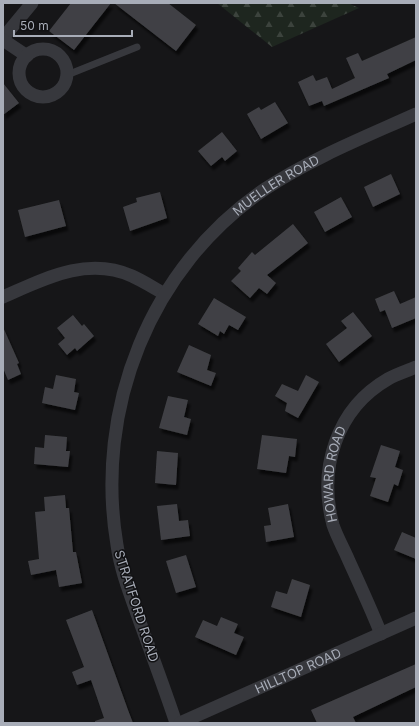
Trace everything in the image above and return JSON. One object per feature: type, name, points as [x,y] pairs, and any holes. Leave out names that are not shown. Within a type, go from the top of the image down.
[{"type":"street","points":[[28,56],[3,39],[32,3]]},
{"type":"street","points":[[42,50],[50,51],[63,60],[67,75],[62,89],[56,94],[48,97],[33,95],[22,84],[20,77],[22,62],[28,56],[42,50]]},
{"type":"street","name":"MUELLER ROAD","points":[[114,438],[120,401],[132,359],[141,339],[164,294],[189,258],[206,239],[241,206],[264,190],[312,161],[416,114]]},
{"type":"street","points":[[3,297],[51,276],[87,268],[110,270],[131,276],[164,294]]},
{"type":"street","name":"HOWARD ROAD","points":[[381,634],[334,526],[328,502],[327,477],[334,445],[350,414],[367,395],[388,379],[416,367]]},
{"type":"street","name":"STRATFORD ROAD","points":[[114,438],[112,489],[114,526],[121,564],[176,723]]},
{"type":"street","name":"HILLTOP ROAD","points":[[180,723],[416,618]]},
{"type":"lane","points":[[67,75],[137,47]]},
{"type":"green space","points":[[217,3],[348,3],[359,8],[272,47]]},
{"type":"building","points":[[71,3],[111,3],[74,50],[49,31]]},
{"type":"building","points":[[114,3],[168,3],[196,25],[176,51]]},
{"type":"building","points":[[416,37],[416,60],[387,74],[389,78],[324,106],[322,101],[309,106],[298,82],[313,75],[316,81],[327,77],[332,89],[355,78],[346,58],[358,53],[362,61]]},
{"type":"building","points":[[3,83],[19,103],[3,115]]},
{"type":"building","points":[[275,102],[288,123],[261,139],[247,114],[259,107],[261,110]]},
{"type":"building","points":[[222,132],[237,151],[225,161],[222,157],[211,166],[198,151]]},
{"type":"building","points":[[391,174],[400,194],[373,207],[364,187]]},
{"type":"building","points":[[160,192],[167,218],[130,231],[123,207],[137,202],[136,198]]},
{"type":"building","points":[[341,197],[352,217],[325,232],[314,212]]},
{"type":"building","points":[[59,200],[66,226],[25,237],[18,210]]},
{"type":"building","points":[[293,224],[308,243],[267,275],[276,283],[267,294],[259,288],[250,298],[231,281],[241,271],[238,268],[252,252],[255,255]]},
{"type":"building","points":[[394,291],[400,304],[416,297],[416,318],[392,328],[385,310],[380,312],[375,299]]},
{"type":"building","points":[[214,298],[246,317],[238,330],[229,325],[224,334],[220,331],[218,336],[198,324]]},
{"type":"building","points":[[353,312],[372,336],[339,362],[326,344],[347,328],[341,321]]},
{"type":"building","points":[[73,315],[82,326],[84,324],[94,336],[77,351],[75,348],[67,355],[58,344],[65,338],[57,328]]},
{"type":"building","points":[[3,327],[19,363],[17,364],[21,374],[8,380],[3,368]]},
{"type":"building","points":[[189,345],[211,355],[207,370],[216,373],[211,386],[177,372]]},
{"type":"building","points":[[56,375],[76,379],[74,392],[79,393],[75,410],[42,403],[45,387],[53,389]]},
{"type":"building","points":[[306,375],[319,382],[298,418],[285,411],[287,403],[275,396],[282,384],[298,391]]},
{"type":"building","points":[[168,396],[188,400],[184,417],[191,419],[187,435],[159,428]]},
{"type":"building","points":[[45,435],[67,437],[66,451],[70,451],[68,467],[34,464],[35,447],[44,448]]},
{"type":"building","points":[[262,435],[297,439],[295,457],[289,456],[286,473],[257,469]]},
{"type":"building","points":[[381,445],[400,451],[395,467],[403,470],[398,486],[394,484],[388,502],[370,496],[376,478],[370,477]]},
{"type":"building","points":[[157,451],[178,453],[176,485],[155,483]]},
{"type":"building","points":[[65,495],[66,508],[69,508],[73,552],[76,552],[82,583],[59,587],[56,570],[31,575],[28,561],[39,559],[35,512],[45,511],[44,497]]},
{"type":"building","points":[[177,504],[179,521],[188,520],[190,536],[161,540],[157,506]]},
{"type":"building","points":[[288,504],[294,537],[266,542],[264,526],[271,525],[268,508]]},
{"type":"building","points":[[402,532],[416,538],[416,559],[394,550]]},
{"type":"building","points":[[186,555],[196,587],[176,593],[166,561]]},
{"type":"building","points":[[292,579],[310,585],[301,617],[271,607],[276,591],[287,594]]},
{"type":"building","points":[[92,610],[133,723],[95,723],[95,721],[104,718],[91,680],[77,685],[72,672],[84,667],[66,620]]},
{"type":"building","points":[[221,617],[238,624],[234,633],[244,637],[236,655],[195,637],[203,620],[217,626]]},
{"type":"building","points":[[416,664],[416,687],[353,717],[356,723],[317,723],[311,710]]}]
